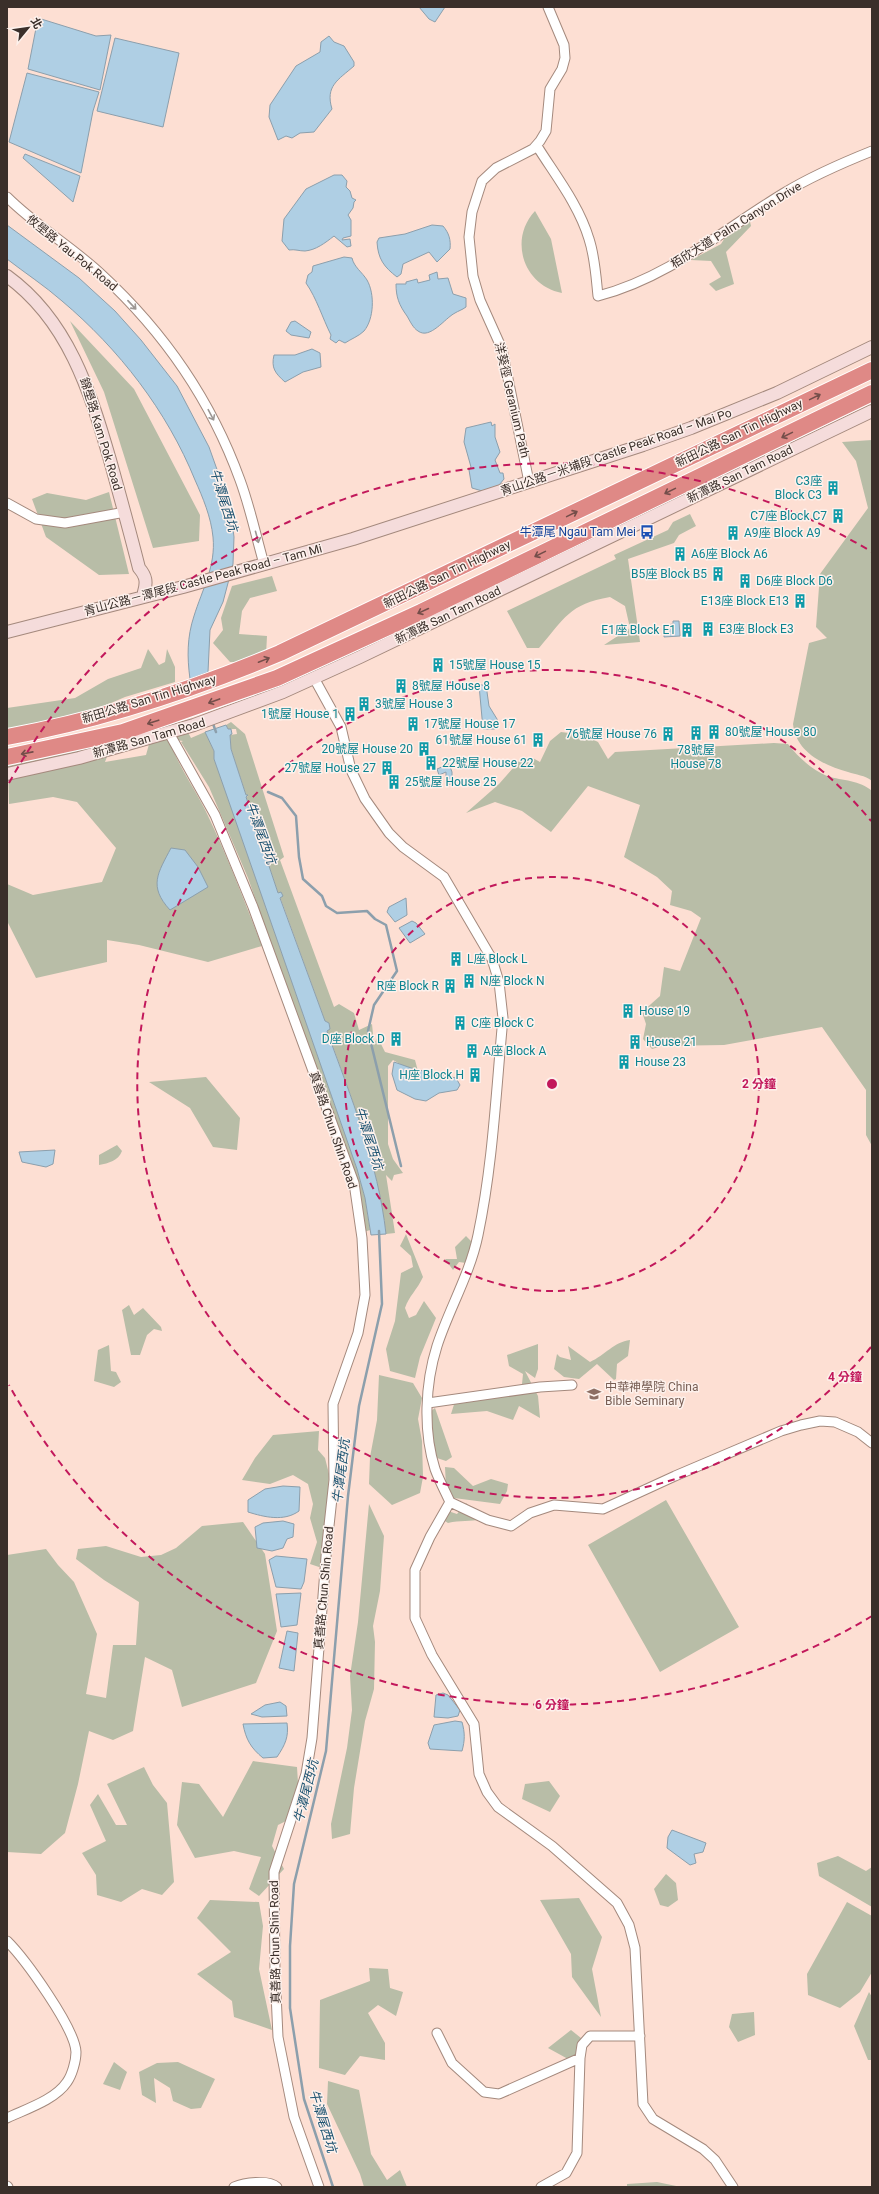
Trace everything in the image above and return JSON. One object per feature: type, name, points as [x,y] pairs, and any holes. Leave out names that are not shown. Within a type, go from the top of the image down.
[{"type":"highway","name":"新田公路 San Tin Highway","points":[[7,737],[81,720],[180,692],[228,674],[330,631],[872,370]]},
{"type":"highway","name":"新田公路 San Tin Highway","points":[[7,757],[192,718],[239,692],[277,678],[421,612],[872,393]]},
{"type":"street","points":[[537,146],[547,126],[550,89],[562,69],[565,58],[564,45],[548,7]]},
{"type":"street","name":"栢欣大道 Palm Canyon Drive","points":[[537,146],[576,208],[586,229],[594,259],[598,296],[626,288],[653,276],[784,193],[832,168],[872,151]]},
{"type":"street","name":"洋葵徑 Geranium Path","points":[[530,482],[502,349],[485,312],[474,282],[469,237],[472,212],[482,181],[496,168],[529,152],[537,146]]},
{"type":"street","name":"攸壆路 Yau Pok Road","points":[[7,197],[33,221],[100,273],[149,324],[174,355],[203,400],[230,455],[247,502],[264,564]]},
{"type":"street","name":"錦壆路 Kam Pok Road","points":[[7,276],[34,300],[50,317],[75,359],[97,415],[125,512],[139,568],[147,583],[145,594]]},
{"type":"street","name":"青山公路－米埔段 Castle Peak Road – Mai Po","points":[[399,525],[691,428],[777,393],[872,347]]},
{"type":"street","name":"新潭路 San Tam Road","points":[[7,774],[79,758],[169,733],[192,718],[240,709],[314,678],[872,410]]},
{"type":"street","points":[[7,503],[36,519],[65,523],[125,512]]},
{"type":"street","name":"青山公路－潭尾段 Castle Peak Road – Tam Mi","points":[[7,632],[145,594],[183,587],[399,525]]},
{"type":"street","points":[[314,678],[339,723],[351,770],[361,791],[389,833],[403,847],[444,877],[492,959],[501,994],[503,1018],[487,1188],[478,1237],[437,1346],[430,1373],[427,1421],[432,1458],[450,1502],[488,1520],[511,1526],[530,1513],[554,1505],[603,1509],[675,1476],[781,1431],[802,1424],[820,1421],[835,1422],[858,1432],[872,1444]]},
{"type":"street","name":"真善路 Chun Shin Road","points":[[169,733],[215,815],[253,906],[354,1183],[362,1238],[365,1295],[358,1333],[333,1404],[334,1480],[327,1544],[312,1738],[306,1774],[274,1872],[275,1971],[278,2037],[294,2117],[319,2187]]},
{"type":"street","points":[[428,1403],[540,1388],[572,1386]]},
{"type":"street","points":[[450,1502],[430,1537],[415,1570],[415,1618],[432,1655],[464,1705],[474,1724],[479,1774],[487,1792],[498,1807],[552,1846],[617,1903],[629,1925],[636,1948],[643,2104],[654,2119],[707,2152],[715,2160],[733,2187]]},
{"type":"street","points":[[7,1941],[19,1953],[66,2024],[73,2039],[76,2053],[67,2081],[57,2092],[7,2118]]},
{"type":"street","points":[[436,2033],[452,2063],[484,2092],[499,2094],[580,2058]]},
{"type":"street","points":[[542,2187],[566,2173],[577,2153],[579,2140],[580,2058],[582,2045],[590,2036],[640,2036]]},
{"type":"street","points":[[234,2187],[259,2183],[274,2184],[277,2187]]},
{"type":"green space","points":[[535,211],[551,239],[562,293],[549,289],[538,281],[530,272],[524,260],[522,235],[527,223]]},
{"type":"green space","points":[[748,213],[751,226],[726,252],[734,284],[716,291],[709,284],[721,277],[711,261],[691,260],[721,244],[736,220]]},
{"type":"green space","points":[[70,321],[134,389],[200,515],[199,541],[153,548],[104,392]]},
{"type":"green space","points":[[872,440],[872,781],[863,776],[829,765],[812,756],[799,742],[795,734],[793,724],[809,643],[827,638],[816,627],[820,574],[868,508],[856,461],[842,442]]},
{"type":"green space","points":[[109,492],[129,574],[99,575],[46,537],[32,499],[47,493],[86,500]]},
{"type":"green space","points":[[690,514],[696,526],[679,535],[674,543],[628,559],[640,642],[604,645],[630,628],[625,606],[610,597],[596,600],[576,608],[562,621],[539,648],[527,648],[507,611],[616,559],[614,555],[668,530],[673,522]]},
{"type":"green space","points":[[272,576],[277,591],[250,598],[242,611],[239,634],[267,636],[266,655],[252,662],[230,662],[213,643],[223,630],[221,618],[232,586]]},
{"type":"green space","points":[[148,649],[159,665],[165,662],[167,649],[175,667],[175,682],[125,697],[90,712],[7,730],[7,708],[75,698],[108,679],[141,668]]},
{"type":"green space","points":[[231,722],[245,734],[284,857],[280,860],[334,1007],[339,1004],[354,1013],[359,1030],[372,1024],[374,1044],[379,1034],[381,1044],[385,1052],[415,1060],[419,1075],[393,1060],[388,1066],[388,1144],[393,1159],[403,1173],[394,1175],[392,1181],[386,1175],[395,1233],[386,1234],[377,1181],[354,1105],[327,1030],[330,1029],[329,1023],[325,1021],[280,897],[282,896],[278,893],[246,797],[248,796],[246,795],[231,749],[230,735],[237,734],[236,729],[228,729],[226,725]]},
{"type":"green space","points":[[183,723],[191,738],[205,732],[214,751],[214,758],[357,1169],[365,1198],[370,1230],[364,1232],[361,1212],[293,1006],[248,878],[209,787],[181,742],[183,741],[169,739],[177,759],[204,808],[216,834],[262,946],[208,962],[139,945],[107,940],[107,962],[36,978],[7,921],[7,884],[33,895],[102,882],[116,848],[77,802],[53,797],[9,804],[8,766],[108,744],[110,739],[111,746],[105,762],[146,755],[153,730]]},
{"type":"green space","points":[[561,732],[584,735],[598,742],[608,759],[615,752],[774,743],[788,744],[806,763],[821,773],[833,778],[857,783],[872,791],[872,1146],[866,1135],[866,1090],[822,1027],[724,1045],[662,1046],[652,1049],[643,1039],[646,1024],[642,1012],[660,996],[664,967],[680,971],[701,918],[691,911],[670,905],[672,891],[657,877],[624,857],[640,805],[588,786],[551,832],[522,811],[495,802],[466,813],[499,784],[521,759],[531,757],[540,762],[550,741]]},
{"type":"green space","points":[[206,1077],[240,1118],[237,1150],[213,1147],[190,1108],[149,1082]]},
{"type":"green space","points":[[117,1145],[122,1151],[118,1157],[110,1162],[99,1165],[99,1155]]},
{"type":"green space","points":[[406,1234],[423,1277],[405,1308],[409,1318],[416,1315],[424,1301],[436,1318],[420,1357],[415,1378],[390,1371],[386,1349],[395,1321],[401,1273],[413,1267],[411,1256],[400,1246]]},
{"type":"green space","points":[[466,1236],[472,1242],[466,1263],[459,1262],[453,1270],[445,1259],[457,1259],[455,1247]]},
{"type":"green space","points":[[129,1305],[134,1315],[143,1308],[161,1327],[162,1331],[154,1329],[147,1335],[140,1355],[131,1355],[122,1310]]},
{"type":"green space","points":[[630,1340],[628,1356],[617,1364],[616,1379],[614,1380],[597,1364],[579,1379],[564,1377],[554,1369],[557,1354],[560,1357],[571,1360],[568,1346],[590,1362],[619,1343]]},
{"type":"green space","points":[[538,1344],[538,1369],[535,1378],[525,1371],[538,1396],[540,1418],[519,1406],[513,1420],[487,1411],[451,1414],[457,1395],[496,1398],[522,1384],[523,1374],[509,1366],[507,1355]]},
{"type":"green space","points":[[109,1345],[111,1371],[116,1372],[121,1382],[114,1387],[94,1381],[98,1350]]},
{"type":"green space","points":[[379,1375],[413,1383],[422,1398],[418,1419],[422,1441],[423,1477],[420,1493],[392,1505],[369,1484],[370,1457],[377,1420]]},
{"type":"green space","points":[[435,1408],[452,1457],[446,1461],[437,1458],[424,1430],[430,1412]]},
{"type":"green space","points":[[319,1431],[318,1450],[325,1458],[329,1474],[328,1503],[333,1524],[332,1554],[319,1567],[310,1564],[317,1542],[310,1518],[313,1504],[308,1484],[293,1475],[270,1484],[242,1480],[255,1458],[273,1435]]},
{"type":"green space","points":[[445,1467],[454,1468],[473,1486],[491,1479],[508,1484],[507,1491],[500,1504],[454,1498],[446,1487]]},
{"type":"green space","points":[[666,1500],[739,1627],[660,1672],[588,1545]]},
{"type":"green space","points":[[466,1503],[482,1519],[448,1523],[437,1516],[442,1509],[457,1514]]},
{"type":"green space","points":[[369,1504],[384,1536],[380,1591],[373,1626],[375,1642],[374,1689],[365,1721],[354,1788],[350,1834],[332,1839],[331,1824],[347,1748],[352,1710],[350,1676],[358,1622]]},
{"type":"green space","points":[[243,1522],[265,1554],[277,1631],[256,1683],[182,1707],[172,1670],[145,1657],[133,1731],[113,1740],[89,1731],[78,1784],[65,1833],[41,1854],[7,1852],[7,1555],[46,1549],[58,1565],[74,1582],[97,1634],[86,1694],[106,1698],[113,1645],[136,1645],[139,1602],[104,1580],[76,1559],[78,1549],[106,1546],[141,1557],[161,1555],[176,1548],[202,1526]]},
{"type":"green space","points":[[253,1761],[297,1767],[300,1814],[278,1825],[272,1846],[284,1869],[259,1896],[249,1889],[261,1857],[234,1851],[195,1858],[177,1825],[182,1782],[199,1784],[223,1817]]},
{"type":"green space","points":[[144,1767],[153,1785],[167,1803],[174,1882],[162,1895],[142,1889],[121,1902],[97,1895],[96,1875],[82,1853],[106,1841],[90,1805],[98,1794],[116,1825],[127,1825],[107,1784]]},
{"type":"green space","points":[[549,1781],[560,1796],[550,1812],[522,1799],[525,1784]]},
{"type":"green space","points":[[838,1856],[866,1871],[872,1867],[872,1907],[819,1876],[817,1863]]},
{"type":"green space","points":[[666,1874],[676,1883],[678,1900],[668,1907],[660,1905],[654,1889]]},
{"type":"green space","points":[[579,1898],[602,1937],[592,1969],[601,2017],[572,1977],[571,1954],[540,1900]]},
{"type":"green space","points":[[210,1900],[259,1902],[263,1926],[259,1969],[272,2030],[234,2017],[232,2001],[197,1974],[231,1952],[197,1918]]},
{"type":"green space","points":[[847,1902],[872,1916],[872,1972],[860,1992],[840,2008],[808,1995],[807,1974]]},
{"type":"green space","points":[[369,1968],[388,1969],[390,1988],[403,1992],[396,2016],[378,2005],[368,2013],[385,2043],[385,2060],[360,2056],[345,2075],[319,2068],[320,2000],[370,1981]]},
{"type":"green space","points":[[869,1992],[872,1997],[872,2060],[868,2060],[854,2026]]},
{"type":"green space","points":[[754,2012],[755,2035],[738,2042],[729,2027],[732,2014]]},
{"type":"green space","points":[[571,2030],[581,2038],[586,2052],[568,2059],[548,2048]]},
{"type":"green space","points":[[114,2062],[127,2072],[120,2090],[103,2084]]},
{"type":"green space","points":[[178,2062],[215,2079],[201,2108],[191,2109],[173,2101],[170,2088],[154,2078],[156,2103],[142,2095],[139,2072],[157,2063]]},
{"type":"green space","points":[[328,2081],[359,2090],[371,2154],[387,2180],[400,2170],[407,2187],[364,2187],[360,2174],[327,2104]]},
{"type":"green space","points":[[657,2182],[681,2187],[627,2187],[627,2184]]},
{"type":"water","points":[[419,7],[445,7],[435,22],[429,19]]},
{"type":"water","points":[[38,18],[96,36],[111,35],[100,90],[28,69]]},
{"type":"water","points":[[329,36],[334,42],[344,46],[354,62],[354,66],[334,84],[330,95],[332,109],[314,132],[300,133],[292,138],[286,136],[278,140],[269,117],[270,105],[296,66],[320,52],[321,42]]},
{"type":"water","points":[[115,38],[179,53],[163,127],[97,111]]},
{"type":"water","points":[[27,73],[99,92],[93,111],[81,173],[9,142]]},
{"type":"water","points":[[25,154],[80,176],[73,202],[23,158]]},
{"type":"water","points":[[334,175],[342,175],[347,181],[346,187],[350,191],[352,198],[356,200],[348,215],[351,220],[351,236],[343,238],[342,240],[350,239],[351,246],[347,247],[334,236],[317,248],[305,251],[289,250],[282,241],[284,219],[306,189]]},
{"type":"water","points":[[7,225],[79,278],[115,311],[141,340],[177,386],[209,447],[230,506],[234,537],[233,564],[223,602],[210,630],[208,672],[190,679],[188,647],[190,632],[197,606],[208,578],[212,558],[213,537],[206,508],[184,454],[156,406],[122,361],[103,340],[55,295],[7,259]]},
{"type":"water","points":[[432,225],[443,226],[449,237],[450,249],[437,262],[429,252],[403,264],[401,274],[397,277],[385,266],[380,258],[377,242],[379,238],[405,234]]},
{"type":"water","points":[[344,257],[352,258],[356,267],[367,280],[370,286],[372,306],[370,320],[364,331],[345,343],[339,340],[336,343],[330,339],[331,335],[306,283],[308,275],[312,272],[313,266]]},
{"type":"water","points":[[437,272],[438,279],[448,278],[453,294],[466,298],[466,307],[451,316],[432,331],[423,333],[415,328],[398,301],[396,284],[406,284],[406,282],[417,279],[418,283],[430,280],[429,275]]},
{"type":"water","points":[[295,321],[311,332],[309,338],[291,335],[286,331],[291,322]]},
{"type":"water","points":[[312,349],[320,353],[321,367],[303,372],[285,382],[276,373],[273,363],[274,355],[295,355]]},
{"type":"water","points":[[491,422],[492,426],[495,424],[495,437],[500,452],[495,460],[500,473],[503,473],[504,479],[495,490],[489,493],[472,488],[469,470],[471,467],[464,442],[466,428]]},
{"type":"water","points":[[673,621],[679,621],[680,636],[664,637],[664,631],[667,631],[667,625],[673,624]]},
{"type":"water","points":[[479,685],[486,685],[489,706],[497,719],[498,725],[495,729],[483,729]]},
{"type":"water","points":[[226,725],[228,729],[231,729],[231,749],[246,795],[248,795],[246,797],[278,893],[281,892],[283,896],[280,898],[325,1021],[329,1023],[330,1029],[327,1031],[354,1106],[377,1181],[386,1234],[371,1235],[365,1198],[357,1169],[214,759],[214,751],[205,732]]},
{"type":"water","points":[[449,764],[452,772],[452,784],[446,784],[446,772],[439,775],[437,769]]},
{"type":"water","points":[[171,848],[185,850],[198,867],[208,887],[170,910],[159,894],[157,879],[162,865]]},
{"type":"water","points":[[406,898],[407,915],[395,922],[387,912],[389,907]]},
{"type":"water","points":[[412,921],[416,923],[425,934],[410,943],[399,928]]},
{"type":"water","points":[[394,1062],[414,1069],[456,1078],[460,1085],[457,1090],[439,1093],[426,1101],[415,1099],[397,1090],[392,1074]]},
{"type":"water","points":[[55,1150],[53,1164],[46,1167],[22,1162],[19,1152]]},
{"type":"water","points":[[283,1486],[300,1487],[299,1511],[287,1516],[274,1518],[248,1512],[248,1500],[265,1489]]},
{"type":"water","points":[[283,1521],[294,1524],[293,1537],[287,1539],[283,1548],[272,1551],[257,1548],[255,1527],[263,1523]]},
{"type":"water","points":[[276,1556],[307,1559],[304,1582],[301,1589],[276,1587],[269,1560]]},
{"type":"water","points":[[301,1593],[297,1625],[281,1627],[276,1594]]},
{"type":"water","points":[[287,1631],[298,1633],[294,1671],[279,1668]]},
{"type":"water","points":[[443,1693],[448,1695],[460,1710],[458,1716],[448,1718],[434,1717],[436,1695]]},
{"type":"water","points":[[280,1702],[286,1706],[287,1716],[262,1717],[251,1714],[265,1705]]},
{"type":"water","points":[[455,1721],[462,1722],[463,1726],[464,1743],[462,1751],[430,1749],[428,1743],[434,1725]]},
{"type":"water","points":[[287,1723],[286,1741],[277,1757],[263,1758],[255,1751],[250,1743],[243,1724]]},
{"type":"water","points":[[672,1830],[706,1843],[703,1852],[694,1854],[696,1863],[690,1865],[667,1848],[668,1837]]},
{"type":"waterway","name":"牛潭尾西坑","points":[[212,721],[216,732]]},
{"type":"waterway","points":[[268,792],[282,798],[296,816],[299,857],[303,879],[322,896],[326,906],[337,913],[367,911],[375,919],[386,925],[397,971],[374,1005],[368,1031],[401,1166]]},
{"type":"waterway","name":"牛潭尾西坑","points":[[333,2187],[304,2099],[290,2008],[290,1946],[294,1884],[326,1751],[348,1496],[359,1406],[382,1304],[379,1231]]},
{"type":"place","name":"C3座 Block C3","points":[[833,488]]},
{"type":"place","name":"C7座 Block C7","points":[[838,516]]},
{"type":"place","name":"牛潭尾 Ngau Tam Mei","points":[[647,532]]},
{"type":"place","name":"A9座 Block A9","points":[[733,533]]},
{"type":"place","name":"A6座 Block A6","points":[[680,554]]},
{"type":"place","name":"B5座 Block B5","points":[[718,574]]},
{"type":"place","name":"D6座 Block D6","points":[[745,581]]},
{"type":"place","name":"E13座 Block E13","points":[[800,601]]},
{"type":"place","name":"E3座 Block E3","points":[[708,629]]},
{"type":"place","name":"E1座 Block E1","points":[[687,630]]},
{"type":"place","name":"15號屋 House 15","points":[[438,665]]},
{"type":"place","name":"8號屋 House 8","points":[[401,686]]},
{"type":"place","name":"3號屋 House 3","points":[[364,704]]},
{"type":"place","name":"1號屋 House 1","points":[[350,714]]},
{"type":"place","name":"17號屋 House 17","points":[[413,724]]},
{"type":"place","name":"80號屋 House 80","points":[[714,732]]},
{"type":"place","name":"78號屋 House 78","points":[[696,733]]},
{"type":"place","name":"76號屋 House 76","points":[[668,734]]},
{"type":"place","name":"61號屋 House 61","points":[[538,740]]},
{"type":"place","name":"20號屋 House 20","points":[[424,749]]},
{"type":"place","name":"22號屋 House 22","points":[[431,763]]},
{"type":"place","name":"27號屋 House 27","points":[[387,768]]},
{"type":"place","name":"25號屋 House 25","points":[[394,782]]},
{"type":"place","name":"L座 Block L","points":[[456,959]]},
{"type":"place","name":"N座 Block N","points":[[469,981]]},
{"type":"place","name":"R座 Block R","points":[[450,986]]},
{"type":"place","name":"House 19","points":[[628,1011]]},
{"type":"place","name":"C座 Block C","points":[[460,1023]]},
{"type":"place","name":"D座 Block D","points":[[396,1039]]},
{"type":"place","name":"House 21","points":[[635,1042]]},
{"type":"place","name":"A座 Block A","points":[[472,1051]]},
{"type":"place","name":"House 23","points":[[624,1062]]},
{"type":"place","name":"H座 Block H","points":[[475,1075]]},
{"type":"place","name":"中華神學院 China Bible Seminary","points":[[594,1394]]}]
